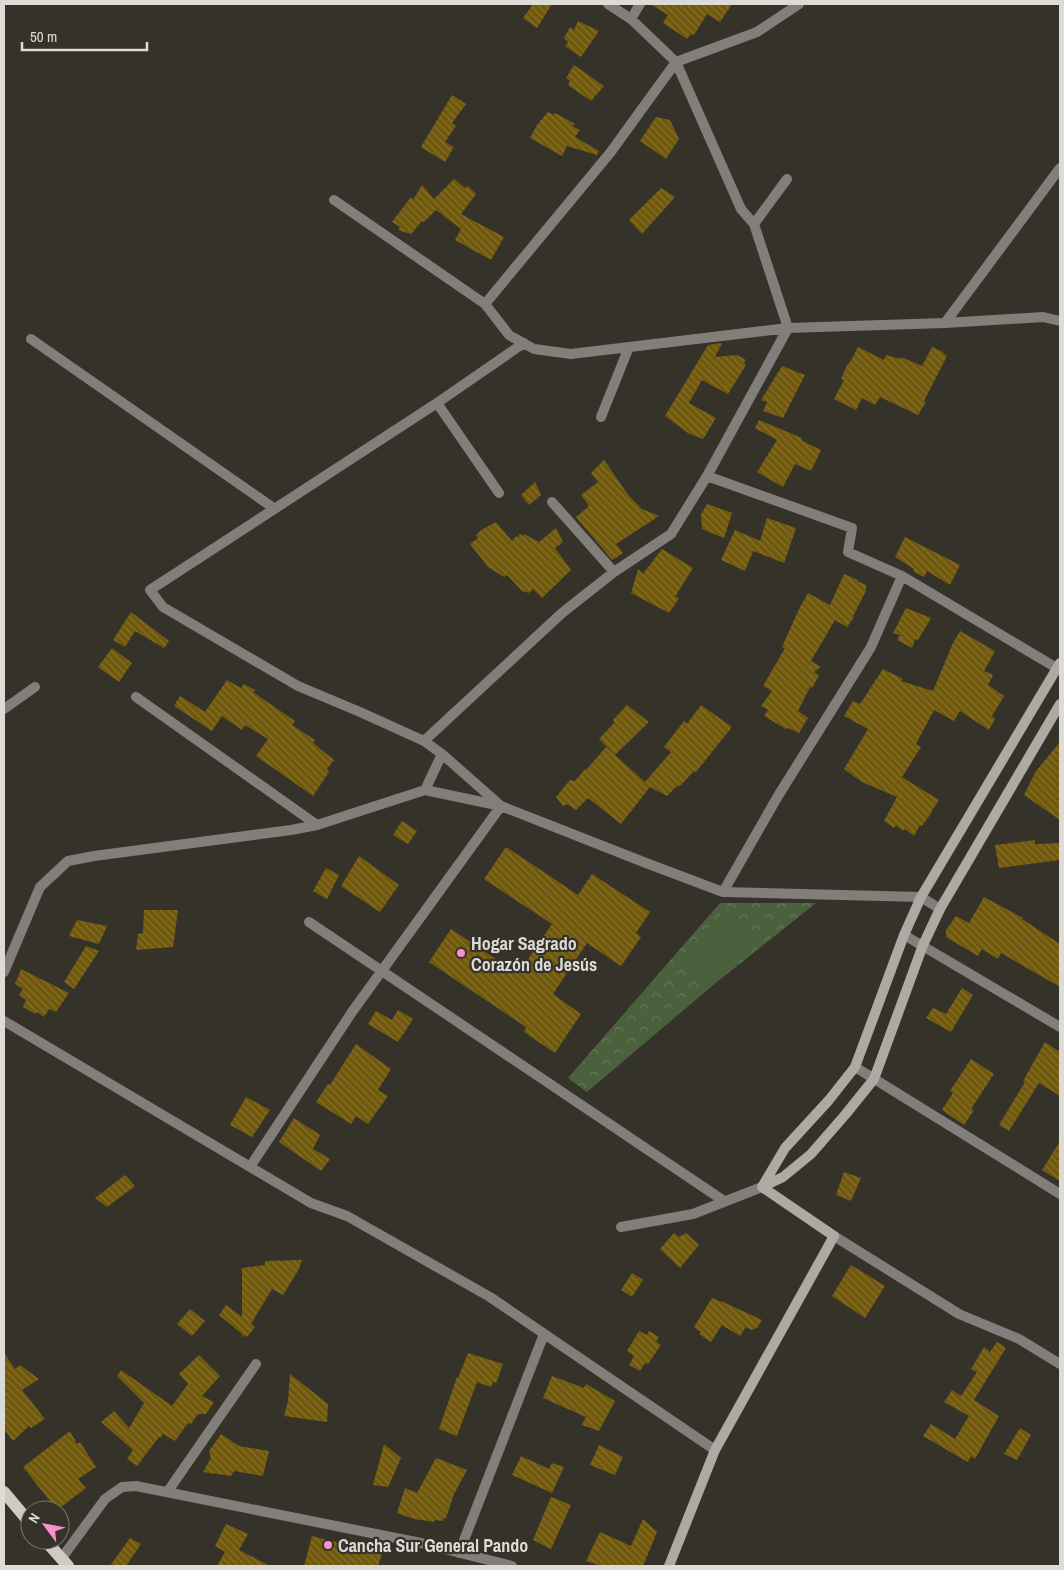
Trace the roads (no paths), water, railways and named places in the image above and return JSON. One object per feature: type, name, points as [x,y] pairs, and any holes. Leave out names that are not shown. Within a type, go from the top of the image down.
[{"type":"main road","points":[[4,1492],[20,1510]]},
{"type":"main road","points":[[54,1550],[64,1562]]},
{"type":"street","points":[[424,741],[562,613],[614,572],[671,534],[707,476],[788,328],[754,224],[741,209],[676,62],[631,19],[608,4]]},
{"type":"street","points":[[631,19],[640,4]]},
{"type":"street","points":[[485,304],[610,153],[676,62],[758,32],[799,4]]},
{"type":"street","points":[[945,323],[1060,168]]},
{"type":"street","points":[[754,224],[787,179]]},
{"type":"street","points":[[334,200],[485,304],[509,335],[534,349],[571,354],[788,328],[945,323],[1043,317],[1060,321]]},
{"type":"street","points":[[31,339],[275,508]]},
{"type":"street","points":[[501,806],[442,754],[424,741],[298,686],[164,607],[150,590],[437,403],[524,343]]},
{"type":"street","points":[[601,417],[629,348]]},
{"type":"street","points":[[437,403],[499,493]]},
{"type":"street","points":[[707,476],[852,528],[848,552],[902,576],[1059,667],[921,897],[904,935],[855,1066],[829,1100],[785,1148],[762,1187]]},
{"type":"street","points":[[552,502],[614,572]]},
{"type":"street","points":[[723,892],[778,796],[871,647],[902,576]]},
{"type":"street","points":[[4,709],[35,687]]},
{"type":"street","points":[[136,697],[317,825]]},
{"type":"street","points":[[621,1227],[693,1214],[784,1177],[811,1154],[845,1115],[874,1079],[923,945],[940,909],[1060,704]]},
{"type":"street","points":[[425,790],[442,754]]},
{"type":"street","points":[[4,972],[40,887],[68,861],[317,825],[425,790],[501,806],[723,892],[921,897],[940,909]]},
{"type":"street","points":[[250,1167],[352,1012],[501,806]]},
{"type":"street","points":[[309,922],[724,1202]]},
{"type":"street","points":[[904,935],[1060,1027]]},
{"type":"street","points":[[4,1021],[311,1203],[347,1216],[474,1288],[715,1450]]},
{"type":"street","points":[[855,1066],[1060,1194]]},
{"type":"street","points":[[762,1187],[834,1236],[958,1314],[1019,1339],[1060,1364]]},
{"type":"street","points":[[669,1566],[715,1450],[834,1236]]},
{"type":"street","points":[[459,1553],[544,1334]]},
{"type":"street","points":[[168,1491],[256,1364]]},
{"type":"street","points":[[64,1562],[105,1499],[122,1487],[136,1486],[168,1491],[512,1566]]},
{"type":"place","name":"Hogar Sagrado Corazón de Jesús","points":[[461,953]]},
{"type":"place","name":"Cancha Sur General Pando","points":[[328,1545]]}]
